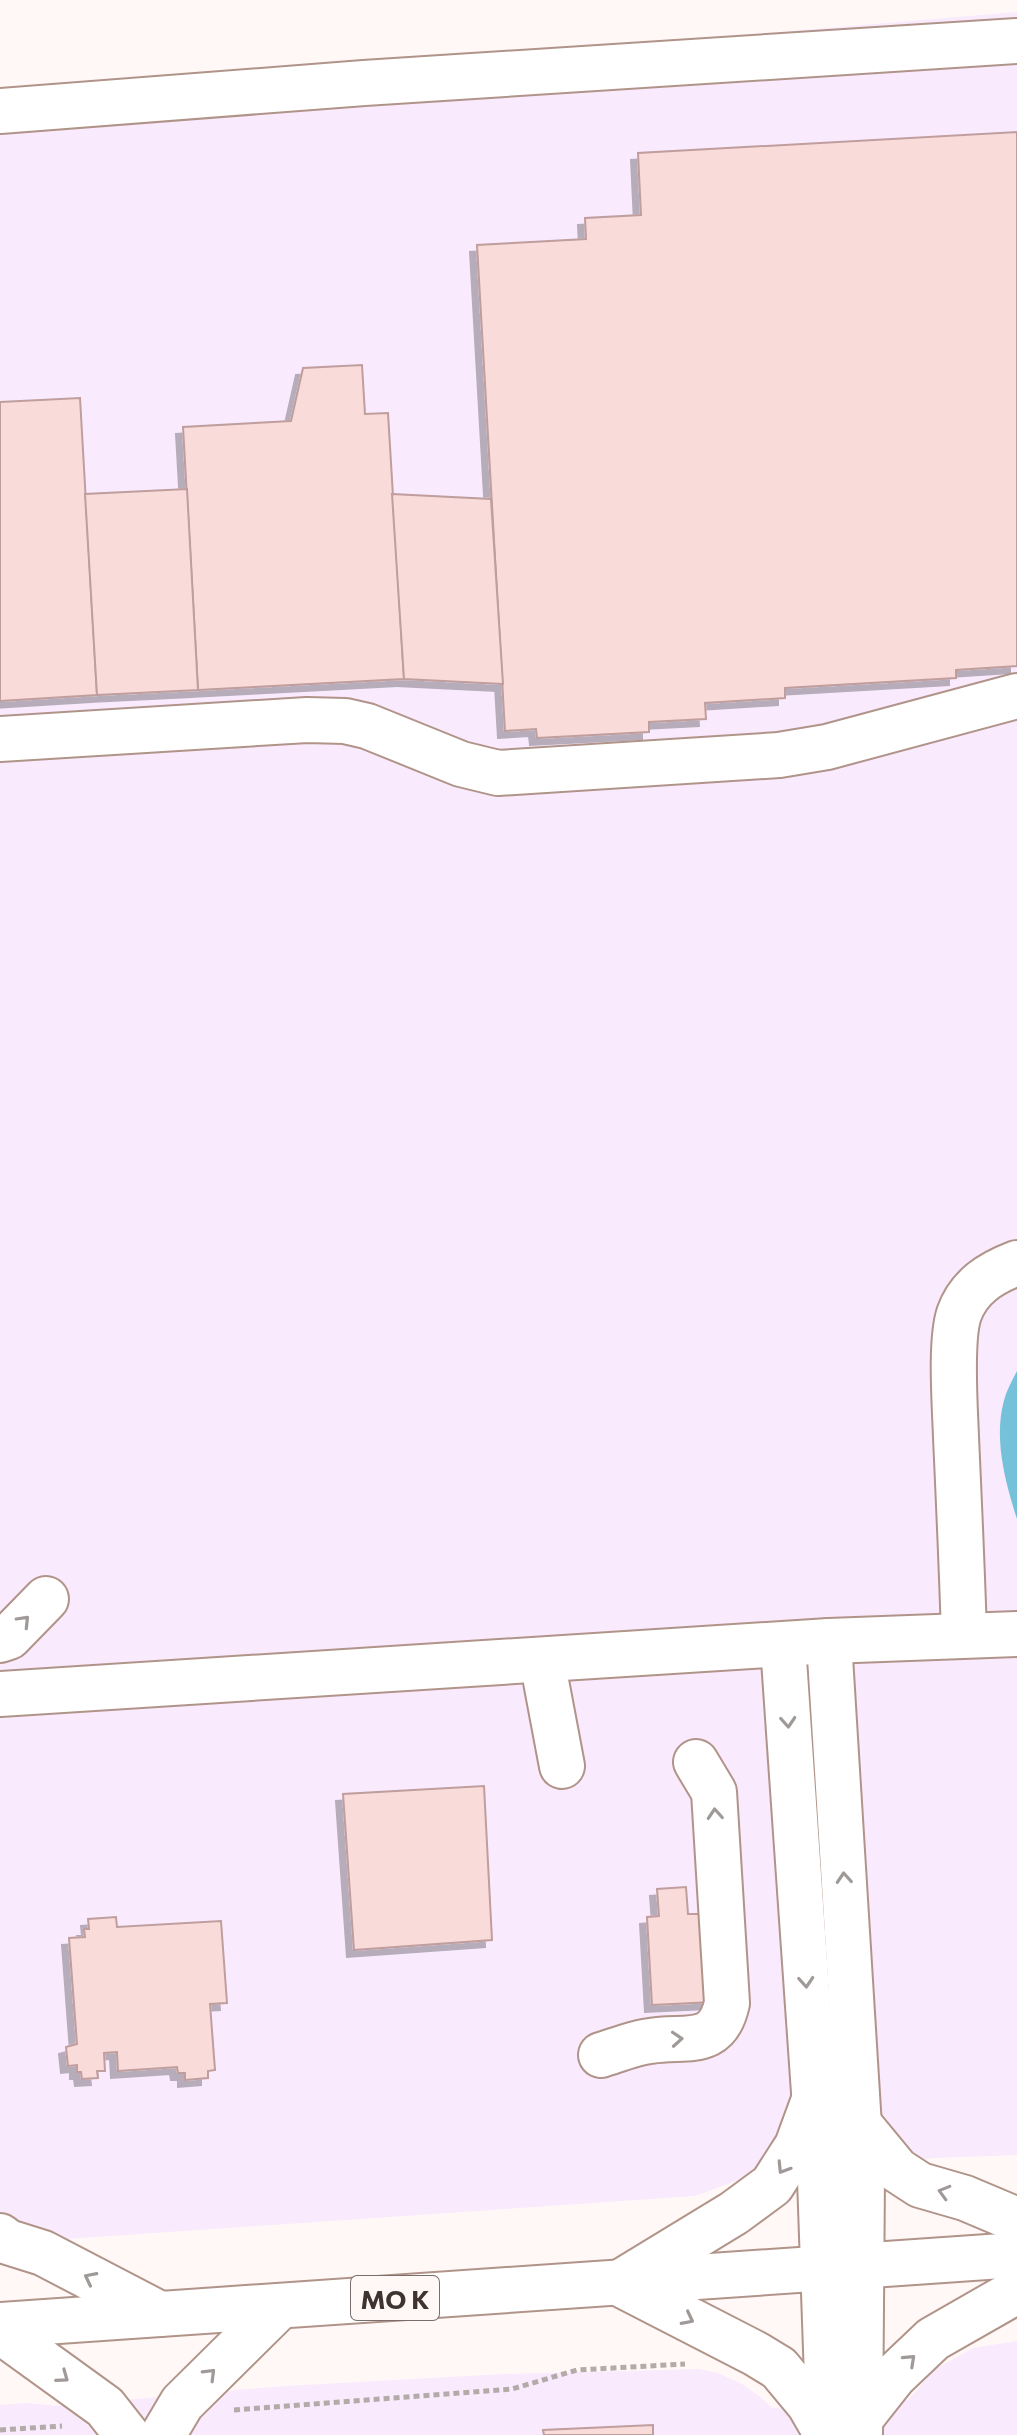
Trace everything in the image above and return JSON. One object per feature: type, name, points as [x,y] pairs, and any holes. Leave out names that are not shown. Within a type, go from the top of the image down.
[{"type":"street","points":[[0,111],[364,83],[1017,41]]},
{"type":"street","points":[[0,739],[307,720],[345,721],[367,726],[461,764],[498,773],[779,755],[827,747],[1017,696]]},
{"type":"street","points":[[964,1635],[955,1404],[955,1350],[959,1315],[972,1289],[992,1274],[1017,1263]]},
{"type":"street","points":[[0,1640],[9,1637],[46,1599]]},
{"type":"street","points":[[0,1694],[829,1641],[1017,1634]]},
{"type":"street","points":[[829,1641],[862,2175],[843,2268]]},
{"type":"street","points":[[783,1645],[815,2097],[843,2268],[844,2431]]},
{"type":"street","points":[[542,1660],[562,1766]]},
{"type":"street","points":[[601,2055],[648,2041],[699,2037],[710,2033],[723,2020],[727,2003],[714,1792],[696,1762]]},
{"type":"street","points":[[618,2283],[734,2213],[772,2185],[797,2146],[815,2097]]},
{"type":"street","points":[[859,2124],[897,2170],[920,2185],[965,2198],[1017,2220]]},
{"type":"street","points":[[0,2236],[8,2242],[43,2253],[160,2314]]},
{"type":"street","name":"MO K","points":[[0,2325],[1017,2255]]},
{"type":"street","points":[[618,2283],[779,2368],[809,2404],[844,2431]]},
{"type":"street","points":[[844,2431],[933,2339],[1017,2291]]},
{"type":"street","points":[[163,2435],[182,2403],[280,2306]]},
{"type":"street","points":[[0,2331],[105,2407],[127,2435]]},
{"type":"path","points":[[231,2410],[512,2389],[577,2370],[695,2363]]},
{"type":"shaded area","points":[[1017,12],[1017,2155],[935,2158],[744,2178],[695,2196],[67,2239],[30,2231],[0,2233],[0,98]]},
{"type":"shaded area","points":[[1017,2341],[1017,2435],[0,2435],[0,2405],[27,2403],[57,2406],[285,2386],[504,2374],[699,2369],[718,2373],[742,2384],[772,2408],[908,2400],[934,2370],[973,2348]]},
{"type":"water","points":[[1017,1371],[1017,1519],[1002,1457],[1000,1425],[1006,1394]]},
{"type":"building","points":[[1017,132],[1017,666],[956,670],[956,678],[785,688],[785,698],[705,703],[706,719],[649,722],[649,732],[537,738],[536,729],[505,731],[477,245],[586,239],[585,218],[641,215],[638,153]]},
{"type":"building","points":[[362,365],[365,414],[388,413],[404,679],[198,690],[183,427],[291,421],[303,368]]},
{"type":"building","points":[[80,398],[97,695],[0,701],[0,402]]},
{"type":"building","points":[[187,489],[198,690],[97,695],[85,494]]},
{"type":"building","points":[[392,494],[491,499],[503,684],[404,679]]},
{"type":"building","points":[[484,1786],[492,1940],[354,1950],[343,1794]]},
{"type":"building","points":[[686,1887],[688,1914],[708,1914],[713,2002],[652,2005],[647,1917],[659,1916],[657,1889]]},
{"type":"building","points":[[116,1917],[117,1927],[221,1921],[227,2003],[210,2004],[215,2070],[208,2071],[208,2078],[185,2080],[185,2073],[178,2073],[177,2067],[118,2071],[117,2052],[104,2053],[105,2071],[97,2071],[98,2078],[82,2079],[77,2065],[68,2066],[66,2047],[77,2044],[69,1938],[85,1937],[84,1929],[89,1929],[88,1919]]},
{"type":"building","points":[[653,2425],[653,2435],[544,2435],[543,2430]]}]
